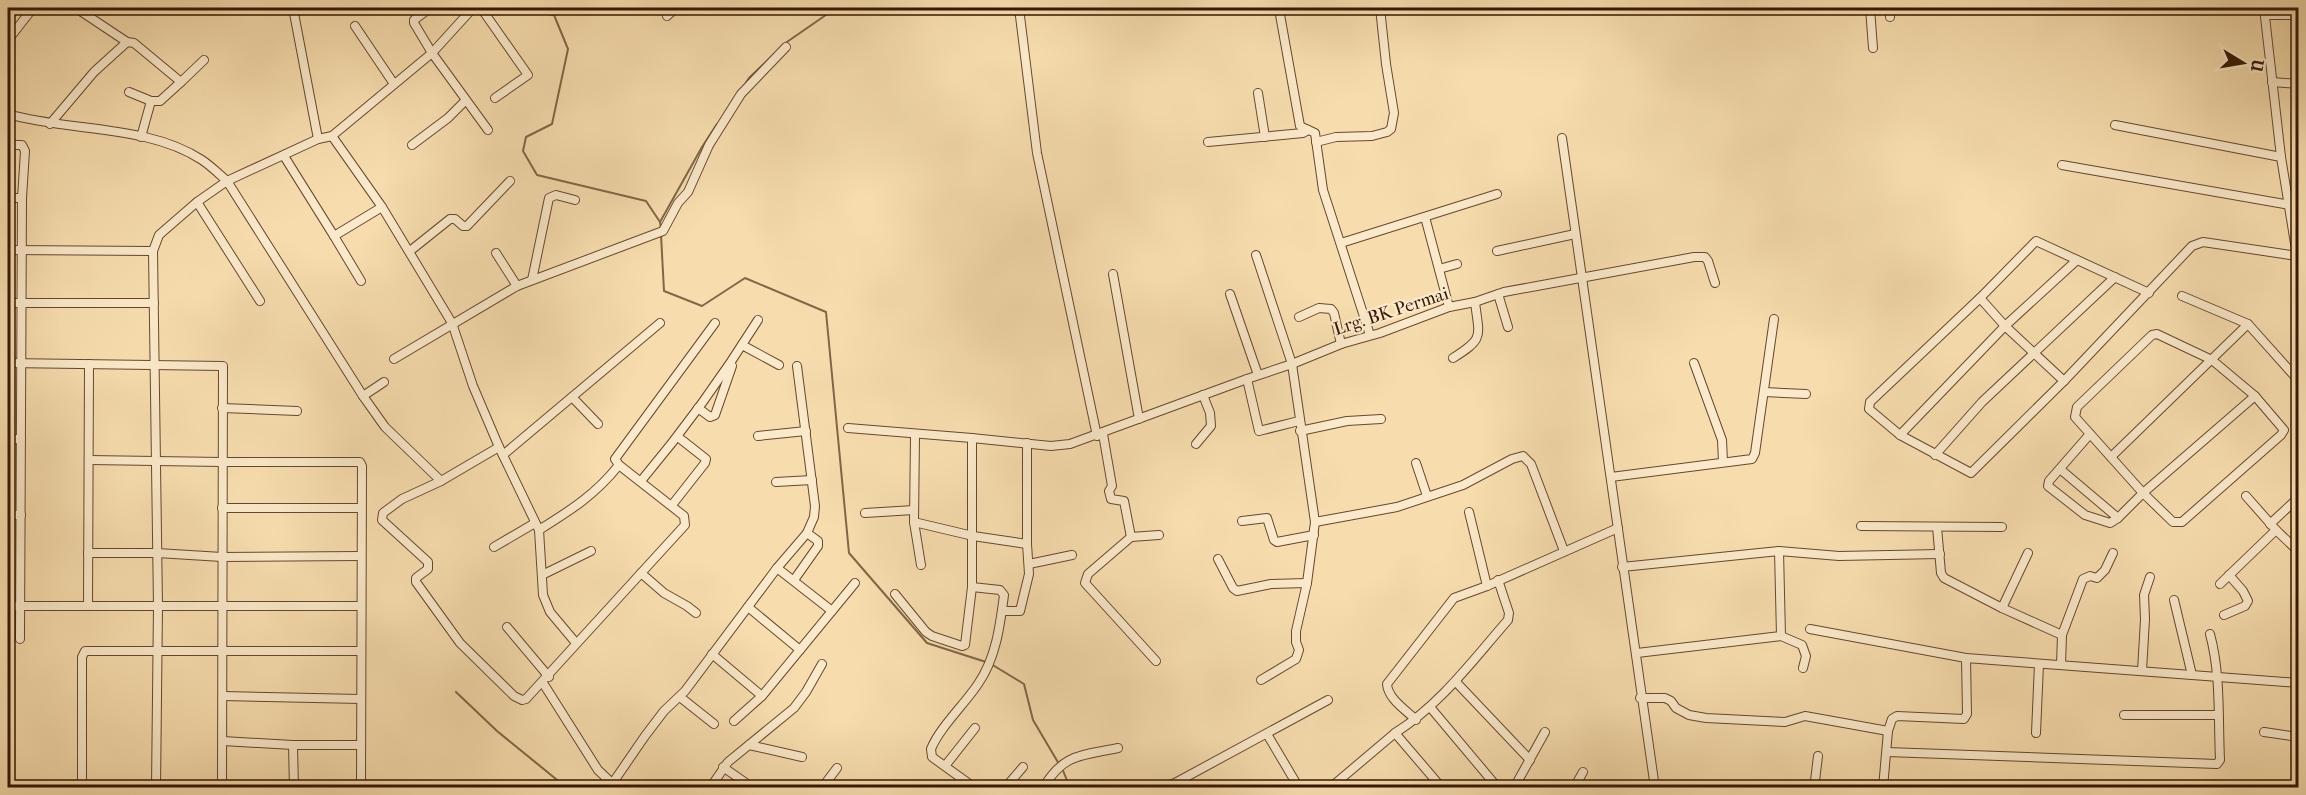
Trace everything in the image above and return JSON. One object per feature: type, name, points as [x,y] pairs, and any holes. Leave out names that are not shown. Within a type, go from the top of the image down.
[{"type":"street","points":[[8,40],[33,8]]},
{"type":"street","points":[[76,8],[127,42],[134,43],[181,82]]},
{"type":"street","points":[[293,8],[318,139]]},
{"type":"street","points":[[430,8],[414,22],[432,52],[488,130]]},
{"type":"street","points":[[156,788],[158,606],[153,251],[159,236],[197,202],[227,181],[318,139],[332,136],[432,52],[473,8]]},
{"type":"street","points":[[481,8],[528,75],[495,98]]},
{"type":"street","points":[[667,16],[676,8]]},
{"type":"street","points":[[1018,8],[1037,153],[1112,486],[1109,491],[1111,500],[1124,501],[1131,537]]},
{"type":"street","points":[[1316,141],[1372,136],[1391,129],[1394,113],[1380,8]]},
{"type":"street","points":[[1870,8],[1873,48]]},
{"type":"street","points":[[1890,8],[1890,17]]},
{"type":"street","points":[[1279,9],[1300,126],[1314,132],[1323,190],[1370,335]]},
{"type":"street","points":[[2298,15],[2264,11],[2281,157],[2297,256],[2298,282]]},
{"type":"street","points":[[355,26],[394,84]]},
{"type":"street","points":[[50,124],[94,72],[127,42]]},
{"type":"street","points":[[394,358],[517,286],[663,231],[678,203],[694,182],[709,145],[741,94],[786,47]]},
{"type":"street","points":[[129,92],[151,101],[164,99],[204,60]]},
{"type":"street","points":[[2272,82],[2298,84]]},
{"type":"street","points":[[1258,93],[1265,137]]},
{"type":"street","points":[[412,145],[448,117],[465,100]]},
{"type":"street","points":[[141,137],[151,101]]},
{"type":"street","points":[[8,114],[50,124],[141,137],[183,150],[203,161],[227,181],[385,427],[441,481]]},
{"type":"street","points":[[2115,125],[2281,157]]},
{"type":"street","points":[[1208,142],[1303,134],[1308,130]]},
{"type":"street","points":[[332,136],[411,252],[452,323],[473,386],[537,526],[545,604],[576,643]]},
{"type":"street","points":[[1562,138],[1654,788]]},
{"type":"street","points":[[8,145],[22,145],[25,148],[22,198],[20,639]]},
{"type":"street","points":[[284,156],[361,281]]},
{"type":"street","points":[[2062,165],[2290,205]]},
{"type":"street","points":[[411,252],[450,219],[455,219],[463,226],[467,226],[510,181]]},
{"type":"street","points":[[1341,243],[1497,194]]},
{"type":"street","points":[[532,280],[549,198],[556,195],[575,200]]},
{"type":"street","points":[[8,198],[22,198]]},
{"type":"street","points":[[197,202],[260,301]]},
{"type":"street","points":[[334,236],[382,207]]},
{"type":"street","points":[[1425,217],[1449,307]]},
{"type":"street","points":[[1497,251],[1575,234]]},
{"type":"street","points":[[2149,293],[2036,241],[1980,298],[1869,403],[1869,409],[1900,435],[1966,472],[1973,472],[2064,381],[2149,293],[2192,246],[2200,242],[2297,256]]},
{"type":"street","points":[[8,250],[153,251]]},
{"type":"street","points":[[496,253],[517,286]]},
{"type":"street","points":[[1256,255],[1292,364],[1315,522],[1307,583],[1296,631],[1299,654],[1296,659],[1261,680]]},
{"type":"street","name":"Lrg. BK Permai","points":[[848,428],[1051,446],[1070,444],[1100,435],[1341,344],[1449,307],[1475,302],[1498,294],[1581,277],[1701,257],[1708,261],[1715,283]]},
{"type":"street","points":[[1900,435],[2005,326],[2077,260]]},
{"type":"street","points":[[1439,269],[1457,264]]},
{"type":"street","points":[[1113,274],[1139,419]]},
{"type":"street","points":[[1935,455],[1982,402],[2115,277]]},
{"type":"street","points":[[1230,294],[1258,375]]},
{"type":"street","points":[[1498,294],[1508,327]]},
{"type":"street","points":[[2182,296],[2248,324],[2298,380]]},
{"type":"street","points":[[1980,298],[2005,326],[2064,381]]},
{"type":"street","points":[[1453,358],[1473,345],[1477,338],[1475,302]]},
{"type":"street","points":[[8,303],[154,303]]},
{"type":"street","points":[[1299,317],[1319,308],[1331,309],[1341,344]]},
{"type":"street","points":[[1611,477],[1723,462],[1748,461],[1754,457],[1774,319]]},
{"type":"street","points":[[641,482],[678,437],[736,356],[758,320]]},
{"type":"street","points":[[660,323],[572,397],[501,451],[402,499],[383,513],[382,520],[428,562],[428,569],[416,578],[416,582],[460,643],[518,699],[526,699],[546,680],[576,643],[685,525],[684,516],[619,465],[616,456],[715,323]]},
{"type":"street","points":[[2111,457],[2248,324]]},
{"type":"street","points":[[2157,334],[2212,360],[2255,396],[2284,432],[2182,522],[2173,522],[2076,420],[2075,414],[2077,407],[2152,335],[2157,334]]},
{"type":"street","points":[[742,345],[779,365]]},
{"type":"street","points":[[698,408],[710,417],[715,415],[736,356]]},
{"type":"street","points":[[8,363],[221,364],[224,372],[222,408],[222,788]]},
{"type":"street","points":[[88,606],[90,363]]},
{"type":"street","points":[[1694,363],[1722,440],[1723,462]]},
{"type":"street","points":[[507,627],[546,680],[598,770],[614,786],[645,736],[664,711],[680,697],[777,568],[807,533],[814,517],[812,480],[797,366]]},
{"type":"street","points":[[1247,379],[1259,431],[1299,421]]},
{"type":"street","points":[[363,396],[384,382]]},
{"type":"street","points":[[1764,392],[1806,394]]},
{"type":"street","points":[[1196,444],[1211,426],[1210,413],[1203,395]]},
{"type":"street","points":[[2090,434],[2049,481],[2048,487],[2085,515],[2109,523],[2118,518],[2143,493],[2255,396]]},
{"type":"street","points":[[572,397],[598,424]]},
{"type":"street","points":[[222,408],[297,411]]},
{"type":"street","points":[[1300,431],[1347,421],[1381,419]]},
{"type":"street","points":[[758,436],[806,431]]},
{"type":"street","points":[[915,435],[914,522],[921,565]]},
{"type":"street","points":[[672,505],[706,459],[678,437]]},
{"type":"street","points":[[895,594],[926,632],[964,646],[972,587],[972,438]]},
{"type":"street","points":[[8,439],[21,439]]},
{"type":"street","points":[[1002,611],[1020,611],[1028,582],[1027,443]]},
{"type":"street","points":[[1315,522],[1397,507],[1463,485],[1522,456],[1531,464],[1564,551]]},
{"type":"street","points":[[89,460],[360,462],[362,466],[361,788]]},
{"type":"street","points":[[1416,463],[1427,496]]},
{"type":"street","points":[[494,547],[577,507],[594,493],[619,465]]},
{"type":"street","points":[[2060,469],[2118,518]]},
{"type":"street","points":[[776,482],[812,480]]},
{"type":"street","points":[[2246,496],[2298,551]]},
{"type":"street","points":[[2220,584],[2298,498]]},
{"type":"street","points":[[222,508],[361,508]]},
{"type":"street","points":[[865,513],[914,510]]},
{"type":"street","points":[[1468,512],[1487,586]]},
{"type":"street","points":[[8,515],[21,515]]},
{"type":"street","points":[[1242,521],[1267,518],[1274,540],[1277,542],[1314,535]]},
{"type":"street","points":[[914,522],[973,536],[1027,544]]},
{"type":"street","points":[[1860,526],[2002,527]]},
{"type":"street","points":[[1937,527],[1941,575],[1946,580],[2062,635]]},
{"type":"street","points":[[1416,720],[1392,697],[1388,692],[1387,684],[1447,604],[1454,598],[1487,586],[1618,528]]},
{"type":"street","points":[[794,580],[819,544],[807,533]]},
{"type":"street","points":[[1156,661],[1085,583],[1088,574],[1131,537],[1159,535]]},
{"type":"street","points":[[542,575],[591,551]]},
{"type":"street","points":[[1622,567],[1779,551],[1839,556],[1940,554]]},
{"type":"street","points":[[1779,551],[1781,636]]},
{"type":"street","points":[[88,553],[157,553],[222,558],[361,556]]},
{"type":"street","points":[[2002,608],[2028,553]]},
{"type":"street","points":[[2061,665],[2062,635],[2082,581],[2085,577],[2097,578],[2102,575],[2113,553]]},
{"type":"street","points":[[1029,564],[1072,555]]},
{"type":"street","points":[[1218,559],[1233,588],[1237,591],[1271,584],[1307,583]]},
{"type":"street","points":[[777,568],[832,611]]},
{"type":"street","points":[[641,573],[670,597],[696,613]]},
{"type":"street","points":[[2224,615],[2246,606],[2248,601],[2243,591],[2229,575]]},
{"type":"street","points":[[2142,671],[2144,595],[2150,577]]},
{"type":"street","points":[[1330,788],[1430,707],[1456,682],[1508,620],[1509,613],[1498,580]]},
{"type":"street","points":[[734,722],[762,696],[855,583]]},
{"type":"street","points":[[972,587],[1003,592],[1002,611],[994,651],[986,671],[932,746],[932,757],[964,784],[975,788]]},
{"type":"street","points":[[2174,600],[2192,675]]},
{"type":"street","points":[[8,606],[361,606]]},
{"type":"street","points":[[748,607],[800,650]]},
{"type":"street","points":[[1810,629],[1966,658],[2298,683]]},
{"type":"street","points":[[1887,752],[2215,765],[2220,760],[2217,715],[2218,677],[2216,655],[2210,634]]},
{"type":"street","points":[[1636,653],[1781,636],[1805,648],[1803,668]]},
{"type":"street","points":[[82,788],[82,655],[86,651],[361,651]]},
{"type":"street","points":[[712,654],[762,696]]},
{"type":"street","points":[[1883,788],[1888,731],[1892,719],[1897,716],[1964,719],[1967,714],[1966,658]]},
{"type":"street","points":[[710,788],[723,767],[794,708],[822,664]]},
{"type":"street","points":[[2036,733],[2039,664]]},
{"type":"street","points":[[1456,682],[1530,760]]},
{"type":"street","points":[[223,696],[361,699]]},
{"type":"street","points":[[680,697],[714,724]]},
{"type":"street","points":[[1640,698],[1665,698],[1671,701],[1676,708],[1689,715],[1706,718],[1787,722],[1808,716],[1888,731]]},
{"type":"street","points":[[1162,788],[1328,700]]},
{"type":"street","points":[[1430,707],[1498,788]]},
{"type":"street","points":[[2124,715],[2217,715]]},
{"type":"street","points":[[945,766],[975,728]]},
{"type":"street","points":[[1514,788],[1545,732]]},
{"type":"street","points":[[2264,732],[2298,737]]},
{"type":"street","points":[[1267,734],[1299,788]]},
{"type":"street","points":[[1395,734],[1442,788]]},
{"type":"street","points":[[223,741],[293,745],[361,745]]},
{"type":"street","points":[[293,745],[294,788]]},
{"type":"street","points":[[749,745],[802,757]]},
{"type":"street","points":[[1042,788],[1054,769],[1067,760],[1078,755],[1118,748]]},
{"type":"street","points":[[1818,756],[1815,781],[1818,788]]},
{"type":"street","points":[[723,767],[753,788]]},
{"type":"street","points":[[1005,788],[1023,767]]},
{"type":"street","points":[[822,788],[837,768]]},
{"type":"street","points":[[1574,788],[1583,772]]},
{"type":"waterway","points":[[513,8],[554,15],[568,49],[552,124],[526,137],[523,151],[537,175],[646,201],[660,222],[661,229]]},
{"type":"waterway","points":[[784,44],[836,8]]},
{"type":"waterway","points":[[743,87],[774,54]]},
{"type":"waterway","points":[[660,222],[717,124]]},
{"type":"waterway","points":[[661,235],[664,291],[702,306],[745,278],[826,312],[849,553],[927,643],[986,662]]},
{"type":"waterway","points":[[991,664],[1024,684],[1033,720],[1059,764]]},
{"type":"waterway","points":[[456,692],[497,731],[567,788]]},
{"type":"waterway","points":[[1062,768],[1070,788]]}]
